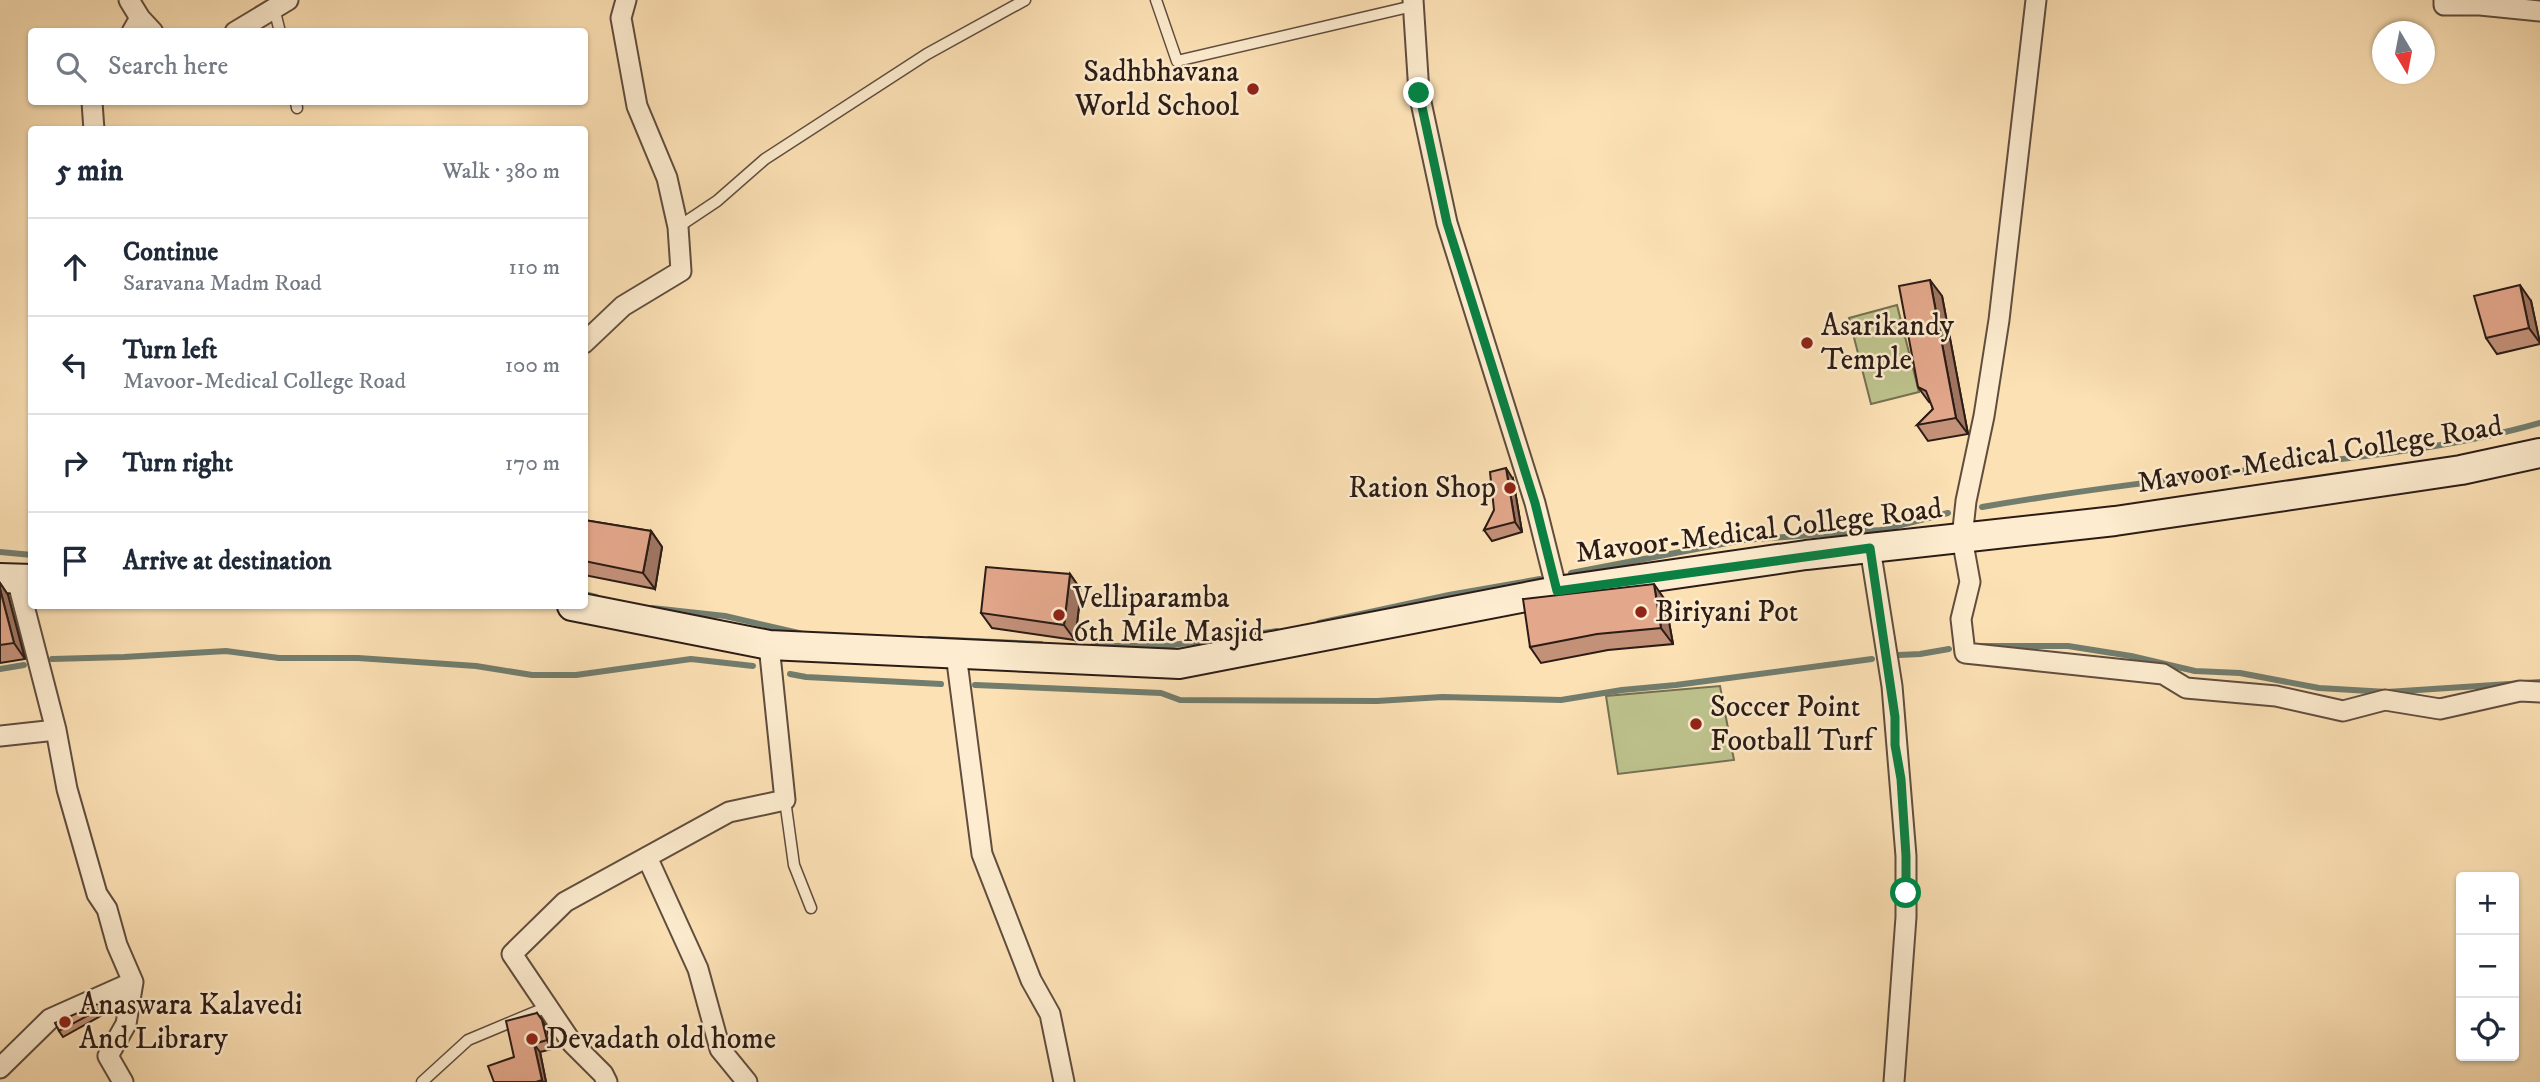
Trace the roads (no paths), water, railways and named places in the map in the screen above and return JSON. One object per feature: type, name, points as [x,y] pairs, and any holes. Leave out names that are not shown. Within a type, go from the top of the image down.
[{"type":"main road","name":"Mavoor-Medical College Road","points":[[587,609],[769,645],[1179,664],[1557,591],[1870,548],[2115,521],[2461,470],[2540,453]]},
{"type":"street","points":[[129,0],[141,27]]},
{"type":"street","points":[[588,339],[623,306],[681,271],[678,227],[667,178],[637,106],[621,18],[626,0]]},
{"type":"street","points":[[2036,0],[2000,320],[1966,501],[1962,538],[1970,582],[1961,619],[1965,653],[2162,674],[2186,688],[2276,696],[2343,711],[2385,700],[2440,709],[2520,691],[2540,692]]},
{"type":"street","points":[[2444,0],[2444,5],[2480,5],[2540,12]]},
{"type":"street","points":[[1413,3],[1419,93],[1447,223],[1527,477],[1557,591]]},
{"type":"street","points":[[242,28],[281,4]]},
{"type":"street","points":[[92,105],[94,126]]},
{"type":"street","points":[[1870,548],[1892,686],[1906,856],[1906,917],[1894,1082]]},
{"type":"street","points":[[16,578],[56,730],[67,789],[97,894],[107,909],[117,945],[133,982],[126,1024],[108,1056],[122,1082]]},
{"type":"street","points":[[607,1082],[603,1074],[572,1043],[512,954],[565,902],[729,812],[785,800],[769,645]]},
{"type":"street","points":[[956,654],[982,854],[1031,980],[1050,1014],[1064,1082]]},
{"type":"street","points":[[0,736],[56,730]]},
{"type":"street","points":[[647,857],[698,969],[720,1049],[747,1082]]},
{"type":"street","points":[[0,1068],[50,1018],[133,982]]},
{"type":"lane","points":[[678,227],[717,201],[765,159],[927,54],[1025,0]]},
{"type":"lane","points":[[1156,0],[1177,61],[1413,3]]},
{"type":"lane","points":[[280,28],[281,4]]},
{"type":"lane","points":[[785,800],[794,865],[811,908]]},
{"type":"lane","points":[[422,1082],[468,1040],[548,1007]]},
{"type":"waterway","points":[[1982,507],[2412,450],[2540,423]]},
{"type":"waterway","points":[[1571,573],[1743,540],[1881,530],[1948,513]]},
{"type":"waterway","points":[[0,552],[28,555]]},
{"type":"waterway","points":[[1319,623],[1540,579]]},
{"type":"waterway","points":[[588,595],[596,597]]},
{"type":"waterway","points":[[652,608],[725,616],[803,634]]},
{"type":"waterway","points":[[1093,646],[1165,646],[1277,631]]},
{"type":"waterway","points":[[929,639],[1041,644]]},
{"type":"waterway","points":[[1979,646],[2068,646],[2131,656],[2195,671],[2240,673],[2319,688],[2387,692],[2540,682]]},
{"type":"waterway","points":[[1899,655],[1949,649]]},
{"type":"waterway","points":[[52,659],[226,651],[279,658],[358,658],[476,666],[532,675],[576,675],[691,659],[753,666]]},
{"type":"waterway","points":[[975,685],[1161,693],[1180,700],[1377,701],[1442,697],[1561,700],[1872,659]]},
{"type":"waterway","points":[[0,669],[24,665]]},
{"type":"waterway","points":[[790,674],[941,684]]},
{"type":"place","name":"Sadhbhavana World School","points":[[1253,89]]},
{"type":"place","name":"Asarikandy Temple","points":[[1807,343]]},
{"type":"place","name":"Ration Shop","points":[[1510,488]]},
{"type":"place","name":"Biriyani Pot","points":[[1641,612]]},
{"type":"place","name":"Velliparamba 6th Mile Masjid","points":[[1059,615]]},
{"type":"place","name":"Soccer Point Football Turf","points":[[1696,724]]},
{"type":"place","name":"Anaswara Kalavedi And Library","points":[[65,1022]]},
{"type":"place","name":"Devadath old home","points":[[532,1039]]}]
